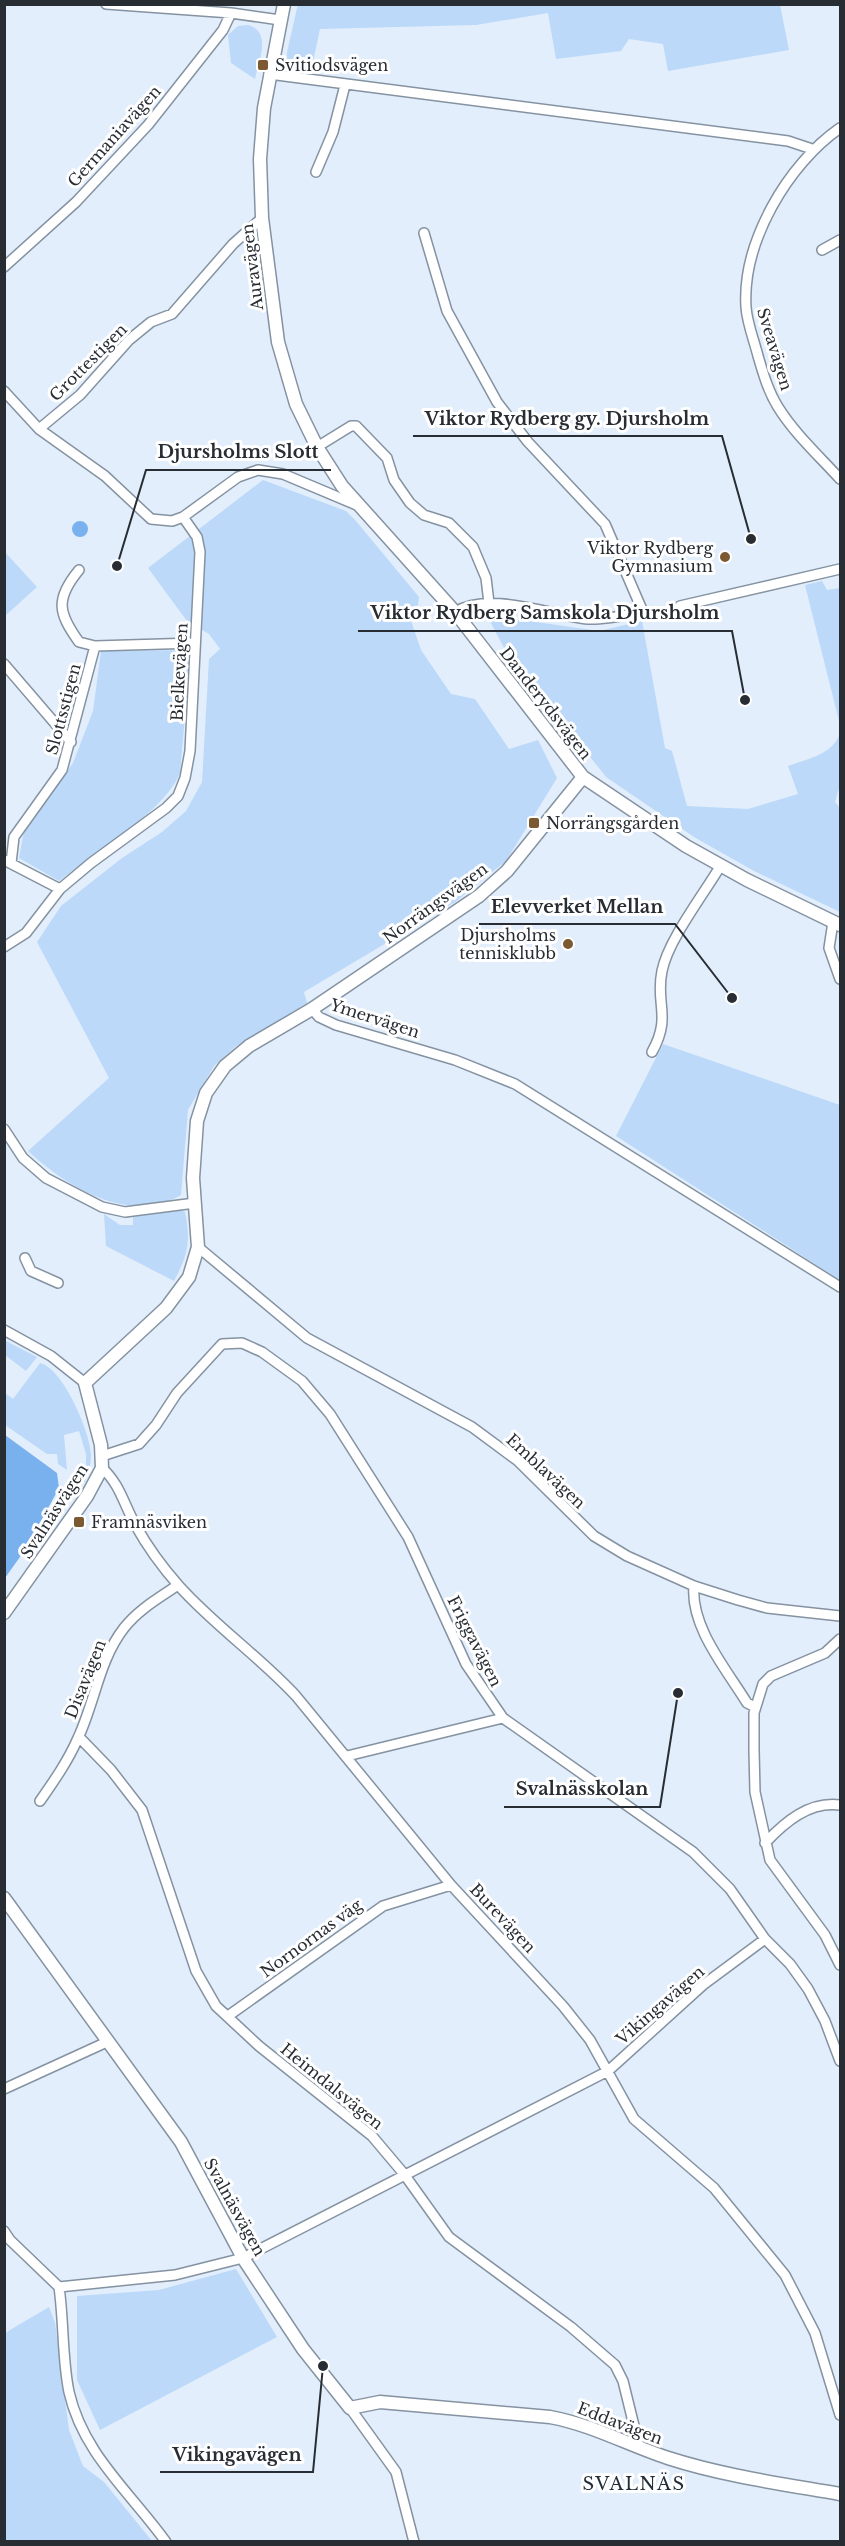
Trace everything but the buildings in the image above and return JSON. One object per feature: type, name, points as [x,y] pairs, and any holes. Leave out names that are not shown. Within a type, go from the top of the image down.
[{"type":"street","points":[[106,4],[231,13],[280,20]]},
{"type":"street","name":"Auravägen","points":[[284,4],[269,74],[260,159],[262,219],[278,342],[296,404],[317,447],[359,506]]},
{"type":"street","name":"Germaniavägen","points":[[4,267],[76,202],[148,125],[223,30],[231,13]]},
{"type":"street","points":[[269,74],[788,141],[813,150]]},
{"type":"street","points":[[316,172],[333,132],[345,85]]},
{"type":"street","name":"Sveavägen","points":[[840,128],[813,150],[768,211],[760,230],[746,291],[746,310],[765,379],[778,407],[840,480]]},
{"type":"street","name":"Grottestigen","points":[[39,429],[81,395],[129,340],[151,322],[172,314],[233,244],[262,219]]},
{"type":"street","points":[[424,232],[447,310],[497,402],[528,442],[604,524],[643,612],[590,619],[489,603],[468,605],[455,612]]},
{"type":"street","points":[[822,250],[840,240]]},
{"type":"street","points":[[4,391],[39,429],[105,476],[151,519],[172,520],[183,517],[238,477],[258,470],[283,474],[359,506]]},
{"type":"street","points":[[317,447],[351,426],[356,426],[387,458],[394,480],[410,503],[424,515],[449,523],[473,547],[486,578],[489,603]]},
{"type":"street","name":"Danderydsvägen","points":[[359,506],[455,612],[583,777],[645,819],[721,865],[837,924]]},
{"type":"street","name":"Bielkevägen","points":[[4,947],[26,933],[60,890],[91,863],[154,819],[178,796],[185,778],[190,751],[200,552],[197,537],[183,517]]},
{"type":"street","points":[[680,606],[840,569]]},
{"type":"street","name":"Slottsstigen","points":[[8,862],[14,837],[62,770],[95,646],[79,642],[64,621],[64,594],[68,583],[79,570]]},
{"type":"street","points":[[95,646],[195,642]]},
{"type":"street","points":[[4,664],[71,742]]},
{"type":"street","name":"Norrängsvägen","points":[[312,1010],[479,896],[507,871],[583,777]]},
{"type":"street","points":[[8,862],[60,890]]},
{"type":"street","points":[[652,1052],[659,1039],[664,1015],[662,971],[669,950],[721,865]]},
{"type":"street","points":[[837,924],[829,948],[840,979]]},
{"type":"street","name":"Ymervägen","points":[[85,1383],[173,1299],[189,1277],[198,1247],[193,1157],[197,1121],[206,1093],[225,1066],[249,1046],[312,1010],[319,1017],[336,1026],[455,1060],[515,1084],[840,1287]]},
{"type":"street","points":[[4,1129],[22,1158],[46,1178],[102,1208],[124,1212],[195,1203]]},
{"type":"street","name":"Emblavägen","points":[[198,1247],[307,1338],[482,1434],[518,1461],[594,1536],[627,1556],[694,1586],[767,1608],[840,1616]]},
{"type":"street","points":[[25,1258],[31,1271],[58,1283]]},
{"type":"street","points":[[4,1330],[51,1356],[85,1383]]},
{"type":"street","name":"Friggavägen","points":[[102,1462],[139,1443],[156,1425],[177,1393],[222,1344],[242,1343],[262,1352],[302,1381],[347,1438],[408,1537],[466,1664],[503,1718],[693,1852],[730,1889],[765,1939],[790,1964],[808,1989],[825,2021],[840,2061]]},
{"type":"street","name":"Svalnäsvägen","points":[[4,1613],[87,1496],[102,1462],[85,1383]]},
{"type":"street","name":"Burevägen","points":[[102,1462],[119,1488],[136,1528],[178,1585],[245,1650],[279,1677],[348,1756],[451,1885],[563,2006],[590,2040],[634,2119],[714,2188],[785,2275],[815,2333],[840,2415]]},
{"type":"street","name":"Disavägen","points":[[40,1801],[58,1776],[79,1737],[103,1668],[124,1628],[141,1610],[178,1585]]},
{"type":"street","points":[[694,1586],[696,1610],[707,1637],[747,1703],[755,1707]]},
{"type":"street","points":[[840,1639],[825,1653],[771,1676],[764,1684],[755,1707],[755,1792],[770,1860],[825,1935],[840,1965]]},
{"type":"street","points":[[348,1756],[503,1718]]},
{"type":"street","name":"Heimdalsvägen","points":[[79,1737],[111,1770],[142,1810],[196,1971],[216,2006],[259,2046],[372,2136],[404,2174],[448,2237],[571,2327],[615,2365],[623,2382],[639,2446]]},
{"type":"street","points":[[765,1843],[796,1815],[816,1806],[840,1805]]},
{"type":"street","name":"Nornornas väg","points":[[228,2016],[374,1911],[414,1895],[451,1885]]},
{"type":"street","name":"Svalnäsvägen","points":[[4,1898],[181,2142],[243,2258],[303,2349],[350,2408],[396,2472],[414,2541]]},
{"type":"street","name":"Vikingavägen","points":[[58,2287],[175,2275],[243,2258],[608,2071],[703,1985],[765,1939]]},
{"type":"street","points":[[4,2089],[109,2041]]},
{"type":"street","points":[[4,2231],[10,2240],[58,2287],[62,2306],[69,2392],[85,2436],[97,2457],[166,2541]]},
{"type":"street","name":"Eddavägen","points":[[350,2408],[380,2402],[550,2417],[578,2422],[666,2458],[731,2475],[840,2494]]},
{"type":"shaded area","points":[[298,4],[780,5],[789,50],[668,71],[663,44],[629,39],[621,51],[556,59],[548,13],[476,25],[320,29],[311,71],[294,70],[287,60],[287,52]]},
{"type":"shaded area","points":[[248,25],[260,34],[262,40],[255,79],[231,63],[228,35],[238,26]]},
{"type":"shaded area","points":[[263,480],[346,511],[356,521],[419,597],[418,605],[409,615],[421,650],[451,694],[475,699],[509,749],[538,740],[557,778],[506,861],[455,902],[304,992],[307,1003],[236,1046],[214,1066],[188,1110],[181,1195],[161,1203],[140,1206],[120,1204],[99,1198],[79,1188],[28,1151],[109,1078],[37,942],[61,906],[122,858],[162,832],[186,811],[202,782],[209,659],[220,649],[209,634],[187,621],[148,568]]},
{"type":"shaded area","points":[[4,551],[37,587],[5,616],[4,616]]},
{"type":"shaded area","points":[[822,581],[827,590],[840,588],[840,725],[805,585]]},
{"type":"shaded area","points":[[495,614],[599,631],[642,621],[665,748],[672,751],[687,806],[748,809],[798,794],[788,766],[826,751],[832,746],[840,732],[840,785],[835,802],[840,808],[840,912],[754,871],[694,837],[606,777],[505,650],[491,623]]},
{"type":"shaded area","points":[[191,650],[180,773],[160,802],[127,831],[59,881],[19,858],[24,831],[73,763],[93,711],[101,651]]},
{"type":"shaded area","points":[[663,1044],[840,1105],[840,1280],[616,1136]]},
{"type":"shaded area","points":[[181,1210],[185,1212],[188,1240],[185,1255],[174,1281],[106,1246],[104,1214],[120,1225],[133,1225],[133,1217]]},
{"type":"shaded area","points":[[4,1340],[37,1357],[26,1371],[5,1355]]},
{"type":"shaded area","points":[[40,1363],[49,1367],[58,1376],[74,1402],[86,1431],[91,1454],[90,1468],[85,1482],[74,1477],[74,1472],[83,1472],[86,1465],[86,1454],[79,1431],[64,1435],[67,1470],[58,1464],[57,1454],[47,1454],[5,1425],[5,1393],[13,1399]]},
{"type":"shaded area","points":[[236,2269],[277,2337],[100,2430],[77,2380],[77,2296],[159,2290]]},
{"type":"shaded area","points":[[49,2307],[55,2323],[69,2430],[83,2466],[104,2482],[152,2541],[5,2541],[5,2333]]},
{"type":"water","points":[[80,521],[88,529],[80,537],[72,529]]},
{"type":"water","points":[[5,1435],[57,1473],[59,1488],[27,1547],[5,1578]]},
{"type":"place","name":"Svitiodsvägen","points":[[263,65]]},
{"type":"place","name":"Viktor Rydberg gy. Djursholm","points":[[751,539]]},
{"type":"place","name":"Viktor Rydberg Gymnasium","points":[[725,557]]},
{"type":"place","name":"Djursholms Slott","points":[[117,566]]},
{"type":"place","name":"Viktor Rydberg Samskola Djursholm","points":[[745,700]]},
{"type":"place","name":"Norrängsgården","points":[[534,823]]},
{"type":"place","name":"Djursholms tennisklubb","points":[[568,944]]},
{"type":"place","name":"Elevverket Mellan","points":[[732,998]]},
{"type":"place","name":"Framnäsviken","points":[[79,1522]]},
{"type":"place","name":"Svalnässkolan","points":[[678,1693]]},
{"type":"place","name":"Vikingavägen","points":[[323,2366]]},
{"type":"district","name":"SVALNÄS","points":[[634,2484]]}]
